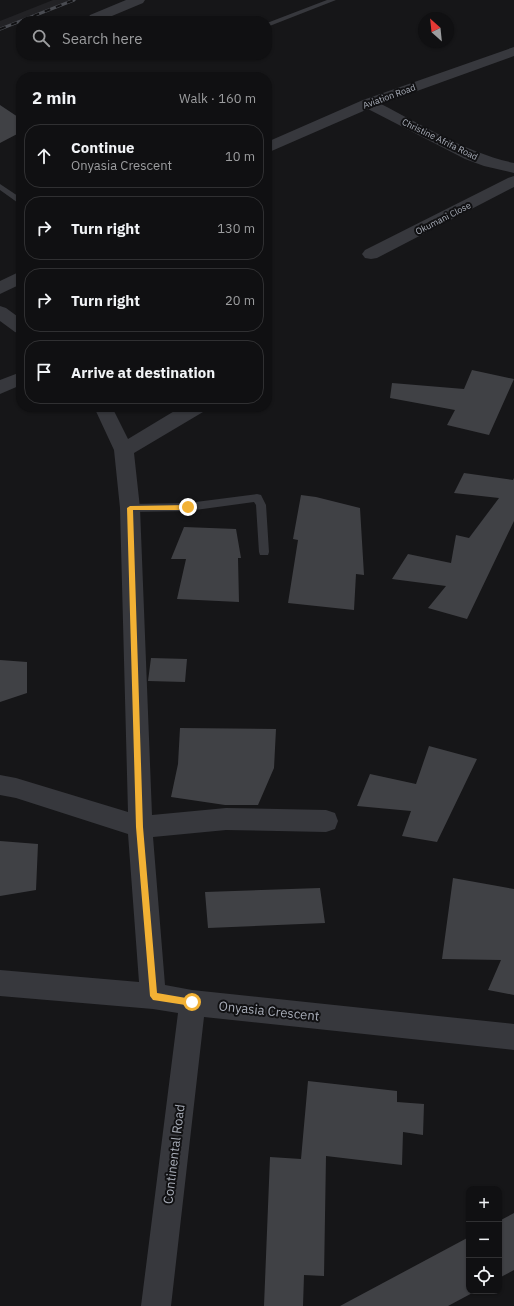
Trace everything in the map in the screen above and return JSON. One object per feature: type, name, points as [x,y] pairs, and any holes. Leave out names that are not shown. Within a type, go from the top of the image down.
[{"type":"street","points":[[100,16],[138,0]]},
{"type":"street","name":"Aviation Road","points":[[272,146],[368,103],[514,51]]},
{"type":"street","name":"Christine Afrifa Road","points":[[368,103],[471,156],[490,163],[514,168]]},
{"type":"street","name":"Okumani Close","points":[[371,254],[514,181]]},
{"type":"street","points":[[0,288],[16,280]]},
{"type":"street","points":[[0,312],[16,324]]},
{"type":"street","points":[[0,388],[16,380]]},
{"type":"street","points":[[105,412],[124,450],[130,508],[140,827],[153,996]]},
{"type":"street","points":[[124,450],[188,412]]},
{"type":"street","points":[[0,785],[16,788],[140,827],[226,819],[326,821]]},
{"type":"street","name":"Onyasia Crescent","points":[[0,983],[153,996],[192,1002],[514,1037]]},
{"type":"street","name":"Continental Road","points":[[156,1306],[192,1002]]},
{"type":"lane","points":[[272,23],[333,0]]},
{"type":"lane","points":[[0,186],[16,198]]},
{"type":"lane","points":[[130,508],[188,507],[256,498],[261,505],[264,552]]},
{"type":"shaded area","points":[[53,0],[77,0],[37,16],[16,16],[16,24],[0,31],[0,21]]},
{"type":"building","points":[[0,105],[16,116],[16,135],[0,143]]},
{"type":"building","points":[[472,370],[514,379],[489,435],[447,425],[455,410],[390,398],[392,383],[464,389]]},
{"type":"building","points":[[464,473],[513,480],[514,478],[514,521],[467,619],[428,608],[446,586],[392,579],[408,554],[451,563],[456,535],[469,538],[499,498],[454,493]]},
{"type":"building","points":[[301,495],[316,497],[360,508],[364,575],[356,574],[354,610],[288,603],[298,540],[293,539]]},
{"type":"building","points":[[184,527],[236,529],[241,558],[238,558],[239,602],[177,599],[186,559],[171,559]]},
{"type":"building","points":[[151,658],[187,659],[185,682],[148,681]]},
{"type":"building","points":[[0,660],[27,662],[27,693],[0,702]]},
{"type":"building","points":[[180,728],[276,729],[274,768],[258,805],[225,805],[171,797],[178,764]]},
{"type":"building","points":[[429,746],[477,759],[437,842],[402,836],[411,811],[357,806],[370,774],[416,784]]},
{"type":"building","points":[[0,841],[38,844],[36,890],[0,896]]},
{"type":"building","points":[[453,878],[514,889],[514,995],[488,990],[501,960],[442,959]]},
{"type":"building","points":[[320,888],[325,923],[208,928],[205,892]]},
{"type":"building","points":[[308,1081],[397,1091],[397,1102],[424,1104],[423,1135],[403,1132],[402,1165],[326,1156],[324,1276],[304,1275],[303,1306],[264,1306],[270,1157],[301,1159]]},
{"type":"building","points":[[514,1213],[514,1270],[502,1276],[502,1222],[502,1219]]},
{"type":"building","points":[[466,1239],[466,1294],[470,1294],[448,1306],[340,1306]]},
{"type":"railway","points":[[33,16],[74,0]]},
{"type":"railway","points":[[0,29],[16,23]]},
{"type":"route","points":[[188,507],[130,508],[140,827],[153,996],[192,1002]]}]
